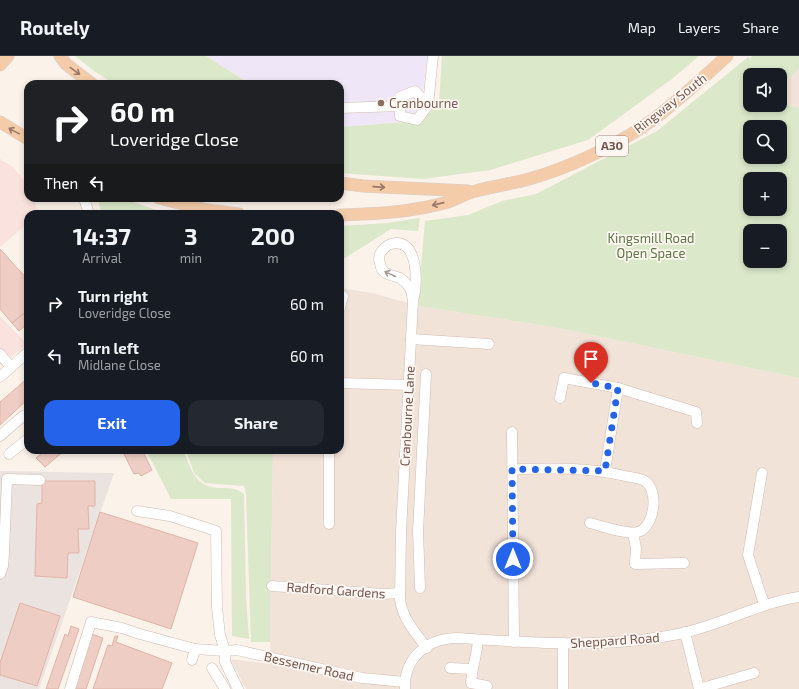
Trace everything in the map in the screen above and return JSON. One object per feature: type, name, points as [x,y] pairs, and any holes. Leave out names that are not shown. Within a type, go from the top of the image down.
[{"type":"main road","points":[[0,65],[8,56]]},
{"type":"main road","points":[[60,56],[66,64],[87,80]]},
{"type":"main road","name":"Ringway South","points":[[344,215],[378,214],[415,209],[448,202],[475,191],[529,179],[554,171],[613,146],[653,120],[727,56]]},
{"type":"main road","points":[[0,122],[24,137]]},
{"type":"main road","name":"Ringway South","points":[[344,183],[363,186],[475,191]]},
{"type":"main road","points":[[175,202],[208,210]]},
{"type":"street","points":[[428,105],[415,91],[400,97],[400,116],[417,120],[428,105],[432,56]]},
{"type":"street","points":[[344,108],[400,106]]},
{"type":"street","name":"Cranbourne Lane","points":[[413,301],[415,295],[416,267],[412,254],[409,248],[402,244],[396,243],[389,245],[384,248],[380,254],[380,266],[388,275],[401,279],[410,287],[413,301],[401,532],[401,607],[406,618],[426,648]]},
{"type":"street","points":[[411,340],[489,344]]},
{"type":"street","points":[[0,354],[11,366]]},
{"type":"street","points":[[0,377],[24,355]]},
{"type":"street","name":"Cranbourne Lane","points":[[420,588],[418,531],[426,374]]},
{"type":"street","points":[[560,398],[564,378],[618,388],[696,412],[697,423]]},
{"type":"street","points":[[344,383],[409,385]]},
{"type":"street","points":[[605,471],[618,388]]},
{"type":"street","points":[[0,436],[23,416]]},
{"type":"street","points":[[512,432],[514,642]]},
{"type":"street","points":[[9,454],[24,442]]},
{"type":"street","points":[[329,454],[329,524]]},
{"type":"street","points":[[512,469],[605,471],[644,480],[651,488],[654,497],[650,521],[641,531],[632,533],[590,523]]},
{"type":"street","points":[[762,473],[748,555],[762,598],[766,605]]},
{"type":"street","points":[[0,574],[3,566],[4,553],[3,479],[40,480]]},
{"type":"street","points":[[137,511],[170,516],[216,531],[217,608],[220,635],[225,651],[225,662],[238,689]]},
{"type":"street","points":[[401,532],[418,531]]},
{"type":"street","points":[[632,533],[636,548],[635,564],[684,563]]},
{"type":"street","name":"Radford Gardens","points":[[272,586],[384,594],[400,593]]},
{"type":"street","name":"Sheppard Road","points":[[426,648],[442,639],[563,644],[622,642],[685,632],[766,605],[799,597]]},
{"type":"street","name":"Bessemer Road","points":[[70,689],[91,622],[122,628],[195,649],[225,651],[237,650],[405,686]]},
{"type":"street","points":[[685,632],[699,689],[754,673]]},
{"type":"street","points":[[478,640],[478,647],[472,669],[471,683],[486,686]]},
{"type":"street","points":[[563,644],[564,689]]},
{"type":"street","points":[[405,686],[407,671],[414,658],[426,648]]},
{"type":"street","points":[[192,660],[195,649]]},
{"type":"street","points":[[212,668],[225,689]]},
{"type":"street","points":[[450,668],[472,669]]},
{"type":"shaded area","name":"Cranbourne","points":[[206,56],[427,56],[420,121],[344,127],[344,80],[244,80]]},
{"type":"shaded area","points":[[799,69],[799,108],[787,105],[787,81]]},
{"type":"shaded area","points":[[0,159],[13,167],[24,181],[24,202],[35,202],[38,210],[24,210],[24,226],[0,247]]},
{"type":"shaded area","points":[[344,289],[372,293],[419,306],[559,328],[799,378],[799,689],[246,689],[230,659],[271,664],[270,642],[273,454],[344,454]]},
{"type":"shaded area","points":[[0,316],[24,341],[24,346],[0,366]]},
{"type":"shaded area","points":[[0,471],[114,473],[39,689],[0,689]]},
{"type":"green space","points":[[75,56],[206,56],[244,80],[109,80]]},
{"type":"green space","points":[[442,56],[699,56],[672,79],[588,140],[490,170],[423,179],[344,173],[344,127],[420,121],[439,103]]},
{"type":"green space","name":"Kingsmill Road Open Space","points":[[753,56],[799,56],[799,69],[787,81],[787,68],[743,68],[743,112],[787,112],[787,105],[799,108],[799,378],[559,328],[419,306],[418,302],[425,221],[468,215],[502,201],[536,194],[657,131],[748,57],[749,59]]},
{"type":"green space","points":[[98,202],[133,202],[156,210],[101,210]]},
{"type":"green space","points":[[420,218],[418,231],[391,229],[344,258],[344,226],[387,223]]},
{"type":"green space","points":[[148,454],[185,454],[192,471],[199,481],[211,487],[233,489],[244,494],[246,597],[249,639],[232,636],[231,499],[171,499]]},
{"type":"green space","points":[[187,454],[273,454],[270,642],[251,642],[246,494],[244,486],[205,483],[194,473]]},
{"type":"building","points":[[0,249],[24,276],[24,313],[12,323],[0,309]]},
{"type":"building","points":[[24,313],[24,327],[19,331],[12,323]]},
{"type":"building","points":[[24,381],[24,403],[0,425],[0,402]]},
{"type":"building","points":[[41,454],[60,454],[45,467],[36,458]]},
{"type":"building","points":[[124,454],[144,454],[152,470],[141,476],[139,473],[134,474]]},
{"type":"building","points":[[42,481],[95,481],[95,506],[88,506],[89,529],[78,529],[79,553],[68,553],[67,578],[35,576],[37,504],[42,503]]},
{"type":"building","points":[[100,512],[198,543],[171,629],[73,597]]},
{"type":"building","points":[[20,603],[60,616],[37,686],[0,675],[0,663]]},
{"type":"building","points":[[71,626],[79,629],[58,689],[46,689],[65,634],[68,636]]},
{"type":"building","points":[[86,632],[103,638],[86,689],[67,689]]},
{"type":"building","points":[[115,636],[118,636],[116,642],[172,663],[162,689],[93,689],[108,645],[112,646]]},
{"type":"place","name":"Cranbourne","points":[[381,103]]},
{"type":"route","points":[[513,559],[512,469],[605,471],[618,388],[591,383]]}]
